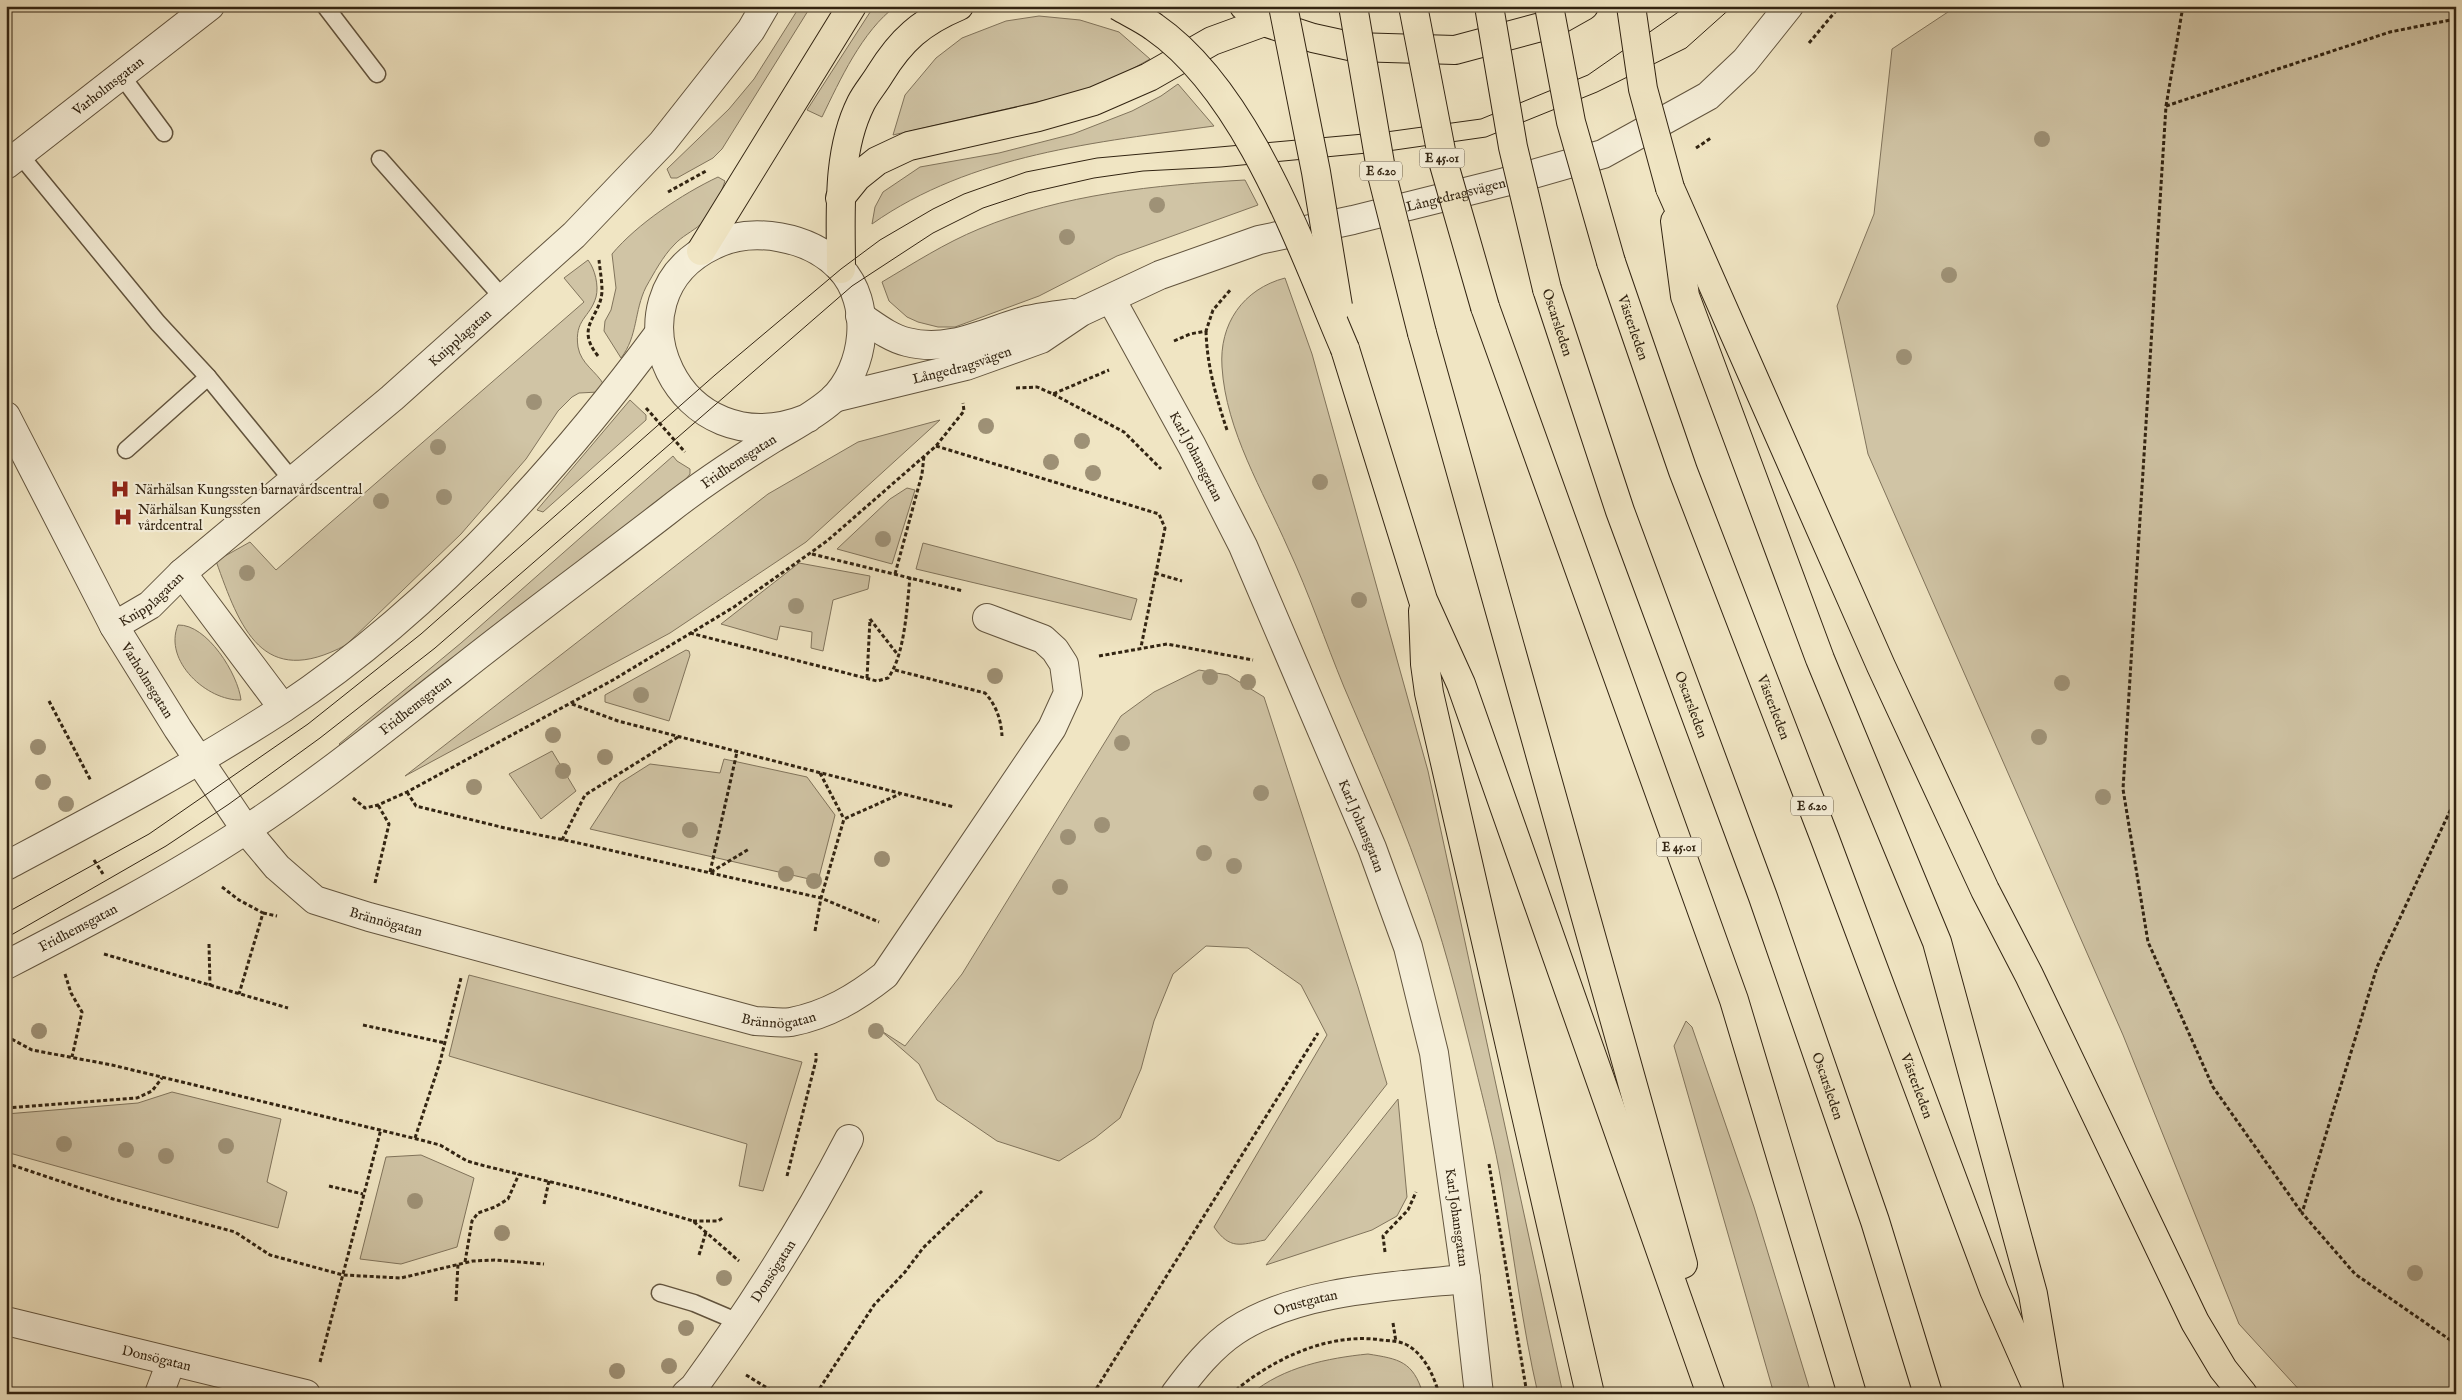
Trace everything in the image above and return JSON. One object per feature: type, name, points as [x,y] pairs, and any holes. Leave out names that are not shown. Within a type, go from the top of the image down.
[{"type":"highway","points":[[701,252],[852,6]]},
{"type":"highway","points":[[841,268],[840,198],[849,140],[861,104],[899,45],[918,28],[936,16],[958,6]]},
{"type":"highway","points":[[1118,6],[1154,27],[1191,59],[1217,90],[1243,130],[1278,191],[1345,349],[1423,600],[1461,684],[1711,1394]]},
{"type":"highway","name":"E 6.20","points":[[1353,6],[1382,175],[1422,333],[1719,1394]]},
{"type":"highway","name":"E 45.01","points":[[1413,6],[1443,161],[1485,307],[1734,1000],[1852,1394]]},
{"type":"highway","name":"Oscarsleden","points":[[1489,6],[1513,147],[1546,289],[1620,511],[1763,897],[1869,1203],[1928,1394]]},
{"type":"highway","name":"Västerleden","points":[[1549,6],[1571,122],[1611,262],[1683,471],[1825,839],[1994,1290],[2040,1394]]},
{"type":"highway","points":[[1264,11],[1312,38],[1354,47],[1455,50],[1552,24],[1584,6]]},
{"type":"highway","points":[[1631,6],[1644,89],[1670,188],[1685,296],[1820,659],[1937,942],[2033,1294],[2050,1394]]},
{"type":"highway","points":[[840,198],[857,177],[877,161],[910,146],[1038,117],[1094,100],[1149,76],[1264,11]]},
{"type":"highway","points":[[1264,11],[1316,172],[1345,349]]},
{"type":"highway","points":[[1670,188],[1881,666],[1985,890],[2029,975],[2196,1322],[2223,1369],[2243,1394]]},
{"type":"highway","points":[[1423,600],[1425,664],[1429,693],[1590,1394]]},
{"type":"street","name":"Varholmsgatan","points":[[13,160],[210,6]]},
{"type":"street","name":"Knipplagatan","points":[[114,626],[150,605],[182,573],[392,398],[574,235],[662,143],[751,30],[765,6]]},
{"type":"street","name":"Långedragsvägen","points":[[834,398],[966,366],[1040,339],[1081,312],[1160,275],[1259,240],[1353,220],[1505,182],[1602,154],[1708,96],[1745,62],[1789,6]]},
{"type":"street","name":"Fridhemsgatan","points":[[6,966],[193,863],[246,830],[378,733],[708,479],[808,418],[834,398],[855,364],[861,339],[860,316],[852,286],[841,268],[824,256],[791,240],[777,236],[750,235],[716,243],[701,252],[672,280],[660,316],[660,333],[668,366],[675,380],[688,398],[705,412],[717,419],[743,427],[765,429],[793,424],[808,418]]},
{"type":"street","name":"Karl Johansgatan","points":[[1111,299],[1192,446],[1243,546],[1372,848],[1408,947],[1434,1053],[1466,1279],[1479,1394]]},
{"type":"street","name":"Långedragsvägen","points":[[860,316],[890,336],[906,342],[939,345],[957,344],[1027,320],[1081,312]]},
{"type":"street","points":[[6,866],[132,799],[198,760],[283,708],[365,648],[423,597],[496,527],[583,430],[660,333]]},
{"type":"street","name":"Varholmsgatan","points":[[6,416],[114,626],[198,760],[246,830]]},
{"type":"street","points":[[182,573],[283,708]]},
{"type":"street","name":"Brännögatan","points":[[246,830],[277,866],[315,900],[369,917],[755,1021],[789,1022],[838,1008],[862,993],[884,975],[1052,728],[1068,693],[1064,664],[1055,650],[1042,638],[987,618]]},
{"type":"street","name":"Donsögatan","points":[[686,1394],[741,1323],[798,1233],[849,1139]]},
{"type":"street","name":"Orustgatan","points":[[1175,1394],[1197,1364],[1235,1331],[1276,1310],[1340,1294],[1390,1286],[1466,1279]]},
{"type":"street","name":"Donsögatan","points":[[6,1321],[306,1394]]},
{"type":"street","points":[[159,1394],[171,1362]]},
{"type":"lane","points":[[325,6],[377,74]]},
{"type":"lane","points":[[121,75],[164,133]]},
{"type":"lane","points":[[380,159],[503,298]]},
{"type":"lane","points":[[13,160],[208,377],[292,480]]},
{"type":"lane","points":[[126,450],[208,377]]},
{"type":"lane","points":[[660,1293],[694,1303],[741,1323]]},
{"type":"path","points":[[1808,44],[1840,6]]},
{"type":"path","points":[[2183,6],[2166,106],[2122,789],[2148,942],[2213,1087],[2302,1213],[2356,1274],[2456,1344]]},
{"type":"path","points":[[2166,106],[2390,32],[2456,19]]},
{"type":"path","points":[[1053,394],[1142,356]]},
{"type":"path","points":[[1007,389],[1037,387],[1053,394],[1124,432],[1165,472]]},
{"type":"path","points":[[351,796],[365,808],[378,805],[408,792],[571,704],[734,607],[811,554],[936,446],[964,411],[962,395]]},
{"type":"path","points":[[936,446],[1159,514],[1165,528],[1141,647]]},
{"type":"path","points":[[895,574],[922,474],[924,456]]},
{"type":"path","points":[[811,554],[970,593],[987,618]]},
{"type":"path","points":[[1155,573],[1182,581]]},
{"type":"path","points":[[690,633],[877,681],[888,678],[895,670],[907,608],[910,578]]},
{"type":"path","points":[[868,678],[870,619],[898,655]]},
{"type":"path","points":[[1064,664],[1141,647],[1167,644],[1228,656],[1254,660],[1260,659]]},
{"type":"path","points":[[895,670],[984,693],[993,701],[998,714],[1002,744]]},
{"type":"path","points":[[49,700],[94,788]]},
{"type":"path","points":[[571,704],[618,722],[966,810],[991,819]]},
{"type":"path","points":[[562,840],[585,795],[678,737]]},
{"type":"path","points":[[710,872],[737,752]]},
{"type":"path","points":[[815,931],[821,898],[844,819],[820,773]]},
{"type":"path","points":[[408,792],[416,806],[505,828],[821,898],[884,924]]},
{"type":"path","points":[[844,819],[900,793]]},
{"type":"path","points":[[2302,1213],[2377,967],[2456,798]]},
{"type":"path","points":[[369,917],[389,824],[378,805]]},
{"type":"path","points":[[710,872],[749,849]]},
{"type":"path","points":[[218,884],[240,900],[263,913],[239,994]]},
{"type":"path","points":[[209,944],[210,986]]},
{"type":"path","points":[[98,952],[288,1008]]},
{"type":"path","points":[[63,966],[71,994],[82,1012],[72,1057]]},
{"type":"path","points":[[415,1138],[445,1043],[463,971]]},
{"type":"path","points":[[363,1025],[445,1043]]},
{"type":"path","points":[[1093,1394],[1318,1032]]},
{"type":"path","points":[[6,1036],[32,1050],[72,1057],[415,1138],[440,1145],[467,1161],[549,1181],[693,1221],[718,1220],[724,1217]]},
{"type":"path","points":[[786,1177],[816,1060]]},
{"type":"path","points":[[6,1108],[137,1098],[152,1091],[162,1078]]},
{"type":"path","points":[[318,1366],[381,1129]]},
{"type":"path","points":[[6,1162],[113,1199],[235,1232],[270,1255],[343,1275],[401,1278],[465,1262],[495,1260],[544,1264]]},
{"type":"path","points":[[465,1262],[472,1221],[478,1213],[495,1207],[508,1199],[519,1174]]},
{"type":"path","points":[[544,1204],[549,1181]]},
{"type":"path","points":[[1396,1342],[1383,1236],[1408,1210],[1419,1185]]},
{"type":"path","points":[[329,1186],[363,1194]]},
{"type":"path","points":[[816,1394],[874,1305],[905,1272],[923,1248],[982,1190]]},
{"type":"path","points":[[693,1221],[730,1255],[744,1264]]},
{"type":"path","points":[[700,1256],[706,1232]]},
{"type":"path","points":[[456,1301],[458,1264]]},
{"type":"path","points":[[1231,1394],[1252,1376],[1284,1360],[1334,1340],[1366,1338],[1406,1345],[1422,1359],[1433,1374],[1439,1394]]},
{"type":"path","points":[[744,1374],[777,1394]]},
{"type":"shaded area","points":[[800,6],[811,6],[722,149],[713,158],[677,178],[671,178],[667,169],[729,109],[754,79]]},
{"type":"shaded area","points":[[874,6],[896,6],[884,16],[862,42],[844,72],[822,117],[807,110]]},
{"type":"shaded area","points":[[1957,6],[2456,6],[2456,1394],[2303,1394],[2239,1324],[2123,1035],[1868,454],[1837,306],[1874,214],[1892,49]]},
{"type":"shaded area","points":[[1039,16],[1080,20],[1119,32],[1150,59],[1098,88],[893,135],[905,95],[936,58],[962,38],[1006,21]]},
{"type":"shaded area","points":[[1178,84],[1214,126],[1081,146],[993,166],[951,181],[910,200],[872,224],[875,207],[883,192],[920,167],[999,153],[1073,134],[1132,111],[1161,96]]},
{"type":"shaded area","points":[[718,177],[725,181],[713,210],[701,224],[680,239],[670,249],[646,287],[639,305],[630,341],[621,358],[604,331],[605,321],[611,310],[616,288],[612,254],[647,221],[690,192]]},
{"type":"shaded area","points":[[1245,180],[1258,205],[1117,256],[1039,296],[955,327],[938,327],[907,317],[889,301],[882,282],[966,235],[1011,217],[1043,207],[1076,199],[1143,188]]},
{"type":"shaded area","points":[[588,260],[596,278],[597,293],[593,304],[580,324],[577,338],[582,358],[604,385],[599,392],[579,393],[572,397],[558,411],[526,459],[461,534],[346,645],[317,657],[294,660],[274,656],[258,645],[235,609],[216,561],[250,542],[276,570],[584,302],[564,278]]},
{"type":"shaded area","points":[[1285,278],[1312,354],[1428,771],[1563,1394],[1538,1394],[1527,1342],[1493,1139],[1456,990],[1427,895],[1402,825],[1344,687],[1303,582],[1247,460],[1230,414],[1225,391],[1222,351],[1230,323],[1237,310],[1257,290]]},
{"type":"shaded area","points":[[630,400],[646,415],[646,420],[543,512],[537,510]]},
{"type":"shaded area","points":[[940,420],[806,542],[670,633],[405,776],[768,494],[858,442]]},
{"type":"shaded area","points":[[673,456],[677,461],[690,469],[690,474],[686,479],[341,746],[339,744],[461,643]]},
{"type":"shaded area","points":[[907,488],[915,490],[892,564],[837,549],[890,499]]},
{"type":"shaded area","points":[[923,543],[1137,599],[1131,620],[916,569]]},
{"type":"shaded area","points":[[799,563],[870,576],[868,589],[833,600],[823,651],[811,648],[812,632],[780,626],[777,640],[721,624]]},
{"type":"shaded area","points":[[178,625],[189,627],[210,641],[234,677],[241,700],[228,699],[215,694],[191,676],[182,665],[177,652],[175,639]]},
{"type":"shaded area","points":[[686,650],[689,651],[690,655],[669,721],[605,702],[605,695]]},
{"type":"shaded area","points":[[1199,670],[1228,675],[1264,697],[1358,987],[1387,1084],[1265,1240],[1242,1244],[1231,1243],[1214,1227],[1327,1035],[1301,985],[1248,948],[1206,946],[1173,974],[1154,1021],[1141,1069],[1120,1118],[1095,1138],[1059,1161],[997,1141],[937,1100],[919,1064],[880,1030],[905,1046],[962,974],[1121,716],[1154,692]]},
{"type":"shaded area","points":[[552,751],[576,791],[541,819],[509,774]]},
{"type":"shaded area","points":[[724,759],[807,777],[835,815],[818,881],[590,829],[620,783],[650,764],[720,773]]},
{"type":"shaded area","points":[[469,975],[802,1062],[763,1191],[739,1186],[747,1144],[449,1056]]},
{"type":"shaded area","points":[[1686,1021],[1692,1027],[1754,1207],[1811,1394],[1774,1394],[1674,1046]]},
{"type":"shaded area","points":[[172,1092],[281,1119],[267,1182],[287,1192],[278,1228],[6,1152],[6,1114],[138,1103]]},
{"type":"shaded area","points":[[1398,1099],[1407,1197],[1397,1216],[1372,1230],[1266,1265]]},
{"type":"shaded area","points":[[421,1155],[474,1178],[457,1247],[401,1264],[360,1259],[386,1157]]},
{"type":"shaded area","points":[[1368,1354],[1396,1360],[1409,1368],[1415,1375],[1423,1394],[1251,1394],[1277,1377],[1306,1365]]},
{"type":"tram line","points":[[6,913],[149,834],[308,724],[421,634],[715,375],[841,269],[880,240],[933,209],[964,194],[1026,172],[1097,158],[1386,132],[1481,119],[1588,75],[1687,6]]},
{"type":"tram line","points":[[6,938],[166,846],[229,804],[320,738],[435,648],[852,286],[933,233],[983,208],[1028,193],[1094,178],[1143,171],[1221,167],[1388,151],[1486,137],[1597,92],[1686,48],[1733,6]]},
{"type":"place","name":"Närhälsan Kungssten barnavårdscentral","points":[[120,489]]},
{"type":"place","name":"Närhälsan Kungssten vårdcentral","points":[[123,517]]}]
